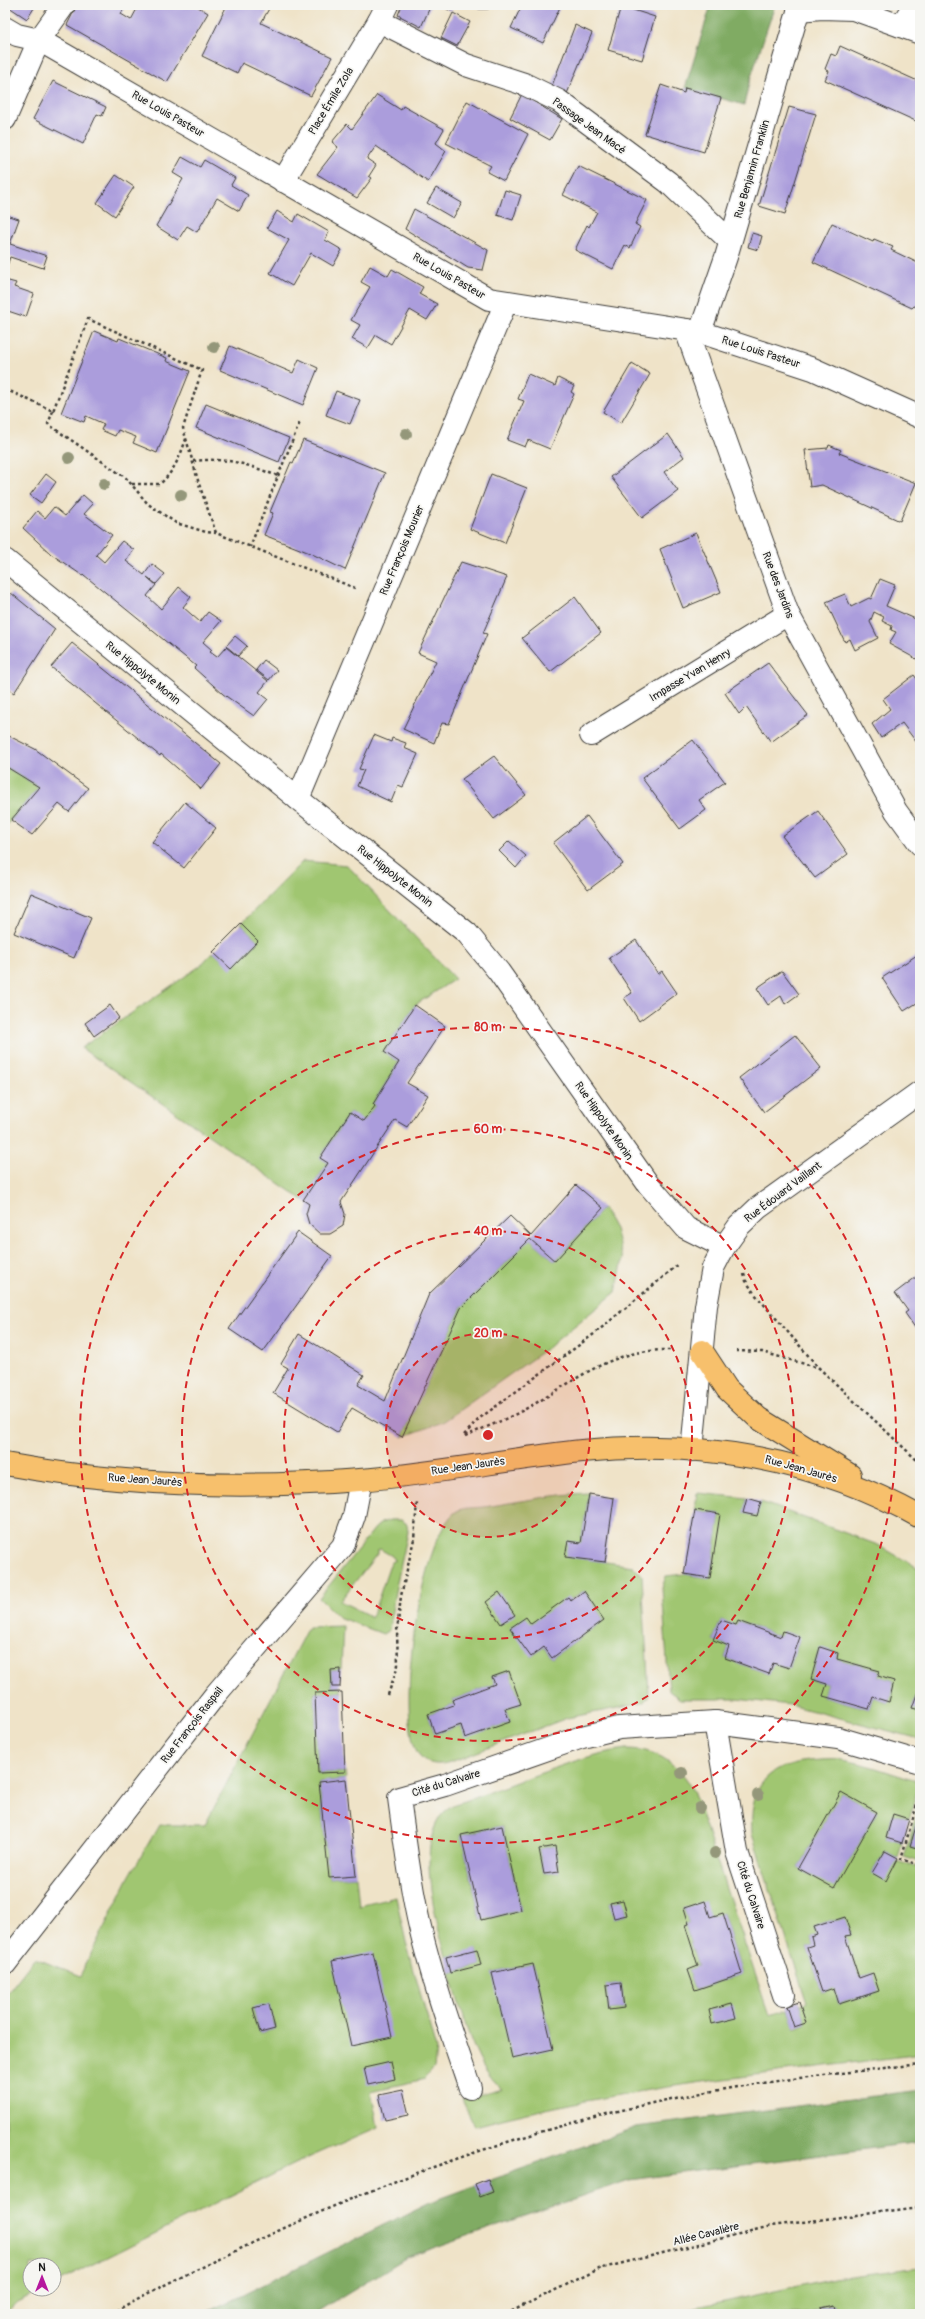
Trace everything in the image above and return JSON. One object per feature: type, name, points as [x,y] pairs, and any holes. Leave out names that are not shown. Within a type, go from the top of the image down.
[{"type":"main road","points":[[702,1351],[727,1389],[758,1418],[895,1503]]},
{"type":"main road","name":"Rue Jean Jaurès","points":[[5,1464],[127,1479],[185,1482],[303,1483],[361,1480],[584,1451],[692,1450],[767,1458],[834,1477],[895,1503],[920,1517]]},
{"type":"street","points":[[5,119],[39,40],[64,5]]},
{"type":"street","points":[[799,8],[853,9],[910,29],[914,5]]},
{"type":"street","name":"Rue Benjamin Franklin","points":[[693,331],[730,241],[799,8]]},
{"type":"street","name":"Passage Jean Macé","points":[[383,13],[466,66],[524,84],[559,101],[668,182],[730,241]]},
{"type":"street","name":"Place Émile Zola","points":[[283,181],[383,13]]},
{"type":"street","name":"Rue Louis Pasteur","points":[[5,28],[17,35],[39,40],[489,299],[693,331],[813,369],[920,417]]},
{"type":"street","name":"Rue François Mourier","points":[[298,799],[506,302]]},
{"type":"street","name":"Rue des Jardins","points":[[693,331],[788,614],[896,811],[920,844]]},
{"type":"street","name":"Rue Hippolyte Monin","points":[[5,560],[298,799],[467,933],[500,972],[648,1184],[686,1228],[724,1247]]},
{"type":"street","name":"Impasse Yvan Henry","points":[[591,735],[788,614]]},
{"type":"street","name":"Rue Édouard Vaillant","points":[[692,1450],[706,1306],[713,1268],[724,1247],[739,1226],[758,1208],[920,1092]]},
{"type":"street","name":"Rue François Raspail","points":[[5,1964],[216,1694],[343,1546],[354,1516],[361,1480]]},
{"type":"street","name":"Cité du Calvaire","points":[[715,1722],[737,1852],[784,1995]]},
{"type":"street","name":"Cité du Calvaire","points":[[470,2088],[432,1972],[420,1928],[410,1877],[399,1798],[445,1785],[582,1737],[619,1728],[715,1722],[838,1738],[920,1762]]},
{"type":"path","points":[[216,533],[183,428],[202,370],[88,319],[48,424],[126,478],[148,504],[176,523],[206,532],[216,533],[381,598]]},
{"type":"path","points":[[5,389],[53,411]]},
{"type":"path","points":[[250,547],[300,422]]},
{"type":"path","points":[[131,484],[160,484],[171,474],[180,457],[186,438]]},
{"type":"path","points":[[193,460],[215,458],[238,461],[278,476]]},
{"type":"path","points":[[675,1350],[659,1349],[637,1353],[598,1365],[514,1415],[462,1437],[480,1418],[594,1334],[679,1264]]},
{"type":"path","points":[[743,1269],[746,1281],[754,1293],[819,1368],[920,1463]]},
{"type":"path","points":[[731,1351],[762,1352],[819,1368]]},
{"type":"path","points":[[388,1695],[398,1665],[397,1631],[400,1596],[414,1539],[418,1498]]},
{"type":"path","points":[[920,1794],[901,1859],[920,1865]]},
{"type":"path","points":[[111,2314],[292,2224],[385,2184],[484,2150],[585,2120],[658,2102],[739,2087],[920,2064]]},
{"type":"path","name":"Allée Cavalière","points":[[506,2314],[599,2269],[771,2226],[920,2207]]},
{"type":"green space","points":[[711,5],[775,5],[749,83],[744,105],[685,88]]},
{"type":"green space","points":[[5,766],[39,787],[5,827]]},
{"type":"green space","points":[[303,861],[347,865],[455,979],[415,1005],[384,1052],[399,1062],[373,1104],[375,1106],[364,1121],[350,1112],[320,1158],[328,1163],[303,1200],[81,1048],[200,966],[213,952],[231,968],[258,941],[241,924]]},
{"type":"green space","points":[[603,1208],[615,1229],[623,1259],[616,1292],[546,1349],[443,1422],[402,1437],[461,1308],[530,1239],[555,1261]]},
{"type":"green space","points":[[589,1493],[581,1543],[565,1556],[633,1566],[642,1576],[649,1695],[643,1703],[567,1718],[448,1763],[437,1764],[426,1761],[420,1756],[412,1738],[409,1708],[410,1671],[414,1630],[422,1590],[432,1554],[444,1527],[457,1511],[463,1509]],"holes":[[[584,1591],[604,1620],[552,1658],[544,1647],[531,1657],[531,1624]],[[509,1671],[521,1704],[505,1709],[510,1722],[465,1737],[461,1725],[435,1734],[428,1714],[454,1705],[452,1700],[495,1684],[492,1677]]]},
{"type":"green space","points":[[697,1493],[747,1498],[744,1513],[756,1516],[761,1502],[878,1545],[920,1569],[920,1684],[912,1708],[920,1710],[920,1739],[790,1705],[736,1699],[680,1699],[669,1691],[662,1588],[666,1576],[684,1574],[710,1578],[720,1514],[695,1510]],"holes":[[[721,1620],[736,1625],[738,1621],[781,1637],[783,1631],[800,1637],[789,1668],[773,1663],[769,1674],[725,1658],[729,1646],[713,1640]],[[820,1648],[838,1653],[837,1659],[880,1671],[878,1676],[894,1681],[889,1702],[873,1697],[869,1709],[823,1696],[827,1684],[811,1679]]]},
{"type":"green space","points":[[390,1520],[401,1520],[407,1524],[408,1532],[395,1592],[389,1630],[383,1634],[338,1617],[319,1598],[375,1528],[381,1523]],"holes":[[[380,1549],[392,1556],[395,1560],[391,1562],[372,1617],[340,1601],[377,1554],[377,1550]]]},
{"type":"green space","points":[[343,1626],[341,1669],[331,1670],[332,1687],[340,1687],[342,1692],[315,1693],[318,1773],[345,1772],[346,1779],[319,1782],[329,1878],[356,1876],[359,1906],[396,1897],[406,1942],[436,2049],[434,2068],[425,2079],[371,2091],[378,2127],[292,2165],[62,2280],[62,2257],[22,2257],[22,2297],[27,2297],[17,2302],[5,2314],[5,1996],[35,1958],[80,1976],[129,1877],[159,1825],[205,1825],[308,1627]],"holes":[[[253,2009],[273,2020],[275,2029],[260,2033]]]},
{"type":"green space","points":[[627,1749],[649,1752],[658,1755],[674,1766],[693,1790],[769,2015],[788,2010],[795,2028],[806,2023],[800,2006],[807,2003],[752,1834],[753,1805],[762,1783],[780,1768],[793,1764],[822,1760],[843,1760],[853,1762],[920,1782],[909,1819],[893,1814],[886,1838],[902,1843],[898,1858],[885,1851],[872,1873],[896,1861],[920,1868],[920,2054],[640,2091],[585,2101],[475,2126],[462,2100],[502,2089],[492,2080],[483,2067],[476,2052],[463,2018],[450,1973],[481,1965],[477,1950],[446,1957],[437,1921],[430,1878],[429,1856],[432,1836],[439,1819],[453,1805],[572,1762],[613,1751]],"holes":[[[841,1792],[877,1812],[834,1887],[798,1868]],[[502,1826],[521,1910],[481,1920],[461,1835]],[[554,1846],[559,1872],[544,1874],[539,1849]],[[623,1900],[627,1915],[614,1918],[610,1903]],[[684,1908],[710,1917],[723,1913],[742,1974],[695,1990],[688,1970],[698,1966],[685,1925],[689,1924]],[[845,1917],[851,1934],[845,1936],[859,1978],[873,1973],[878,1991],[839,2004],[834,1988],[822,1992],[807,1947],[813,1945],[811,1937],[817,1935],[814,1927]],[[533,1964],[553,2048],[492,1973]],[[621,1983],[624,2008],[609,2010],[606,1985]]]},
{"type":"green space","points":[[920,1803],[920,1813],[910,1846],[920,1849],[920,1862],[904,1857]]},
{"type":"green space","points":[[920,2090],[920,2142],[629,2180],[407,2257],[315,2314],[203,2314],[428,2203],[636,2127]]},
{"type":"green space","points":[[920,2267],[920,2314],[836,2314],[834,2305],[821,2308],[821,2311],[803,2314],[669,2314],[835,2278]]},
{"type":"building","points":[[6,5],[36,5],[27,19]]},
{"type":"building","points":[[77,5],[126,5],[121,14],[131,20],[139,5],[195,5],[208,13],[167,82],[67,25]]},
{"type":"building","points":[[227,5],[271,5],[261,23],[332,57],[311,96],[242,63],[237,73],[202,56]]},
{"type":"building","points":[[402,5],[431,5],[421,27],[398,15]]},
{"type":"building","points":[[439,5],[454,5],[451,11]]},
{"type":"building","points":[[479,5],[488,5],[488,9],[479,9]]},
{"type":"building","points":[[522,5],[561,5],[543,43],[511,28]]},
{"type":"building","points":[[621,6],[655,17],[642,60],[608,50]]},
{"type":"building","points":[[453,13],[470,22],[457,46],[441,38]]},
{"type":"building","points":[[575,25],[592,33],[564,101],[550,91]]},
{"type":"building","points":[[840,46],[920,82],[920,123],[825,80],[829,71],[825,69],[831,54],[836,56]]},
{"type":"building","points":[[53,81],[106,107],[102,116],[97,114],[83,144],[33,119]]},
{"type":"building","points":[[661,85],[684,93],[685,88],[721,98],[704,152],[645,134]]},
{"type":"building","points":[[522,94],[562,119],[550,140],[510,118]]},
{"type":"building","points":[[377,95],[401,110],[403,106],[444,129],[436,143],[446,151],[428,182],[376,146],[367,159],[376,165],[369,176],[372,178],[357,198],[317,174],[338,147],[332,142],[347,124],[352,129]]},
{"type":"building","points":[[467,101],[528,134],[504,181],[487,172],[491,166],[446,143]]},
{"type":"building","points":[[789,107],[816,114],[785,214],[759,206]]},
{"type":"building","points":[[182,157],[200,167],[204,160],[235,178],[231,185],[248,195],[239,211],[217,198],[197,232],[187,226],[178,240],[156,226],[183,179],[173,173]]},
{"type":"building","points":[[578,166],[647,200],[635,224],[640,227],[630,248],[625,245],[613,269],[575,250],[587,225],[589,227],[597,212],[563,195]]},
{"type":"building","points":[[116,175],[134,187],[115,216],[97,203]]},
{"type":"building","points":[[436,188],[462,203],[453,218],[427,203]]},
{"type":"building","points":[[505,190],[521,195],[513,220],[497,215]]},
{"type":"building","points":[[414,209],[488,250],[483,270],[468,268],[405,229]]},
{"type":"building","points":[[277,211],[294,222],[298,214],[329,232],[325,240],[342,250],[333,266],[311,253],[292,286],[270,273],[289,240],[267,228]]},
{"type":"building","points":[[5,215],[19,219],[10,244],[47,256],[43,268],[10,257],[5,272]]},
{"type":"building","points":[[832,223],[873,242],[874,239],[893,247],[891,250],[920,264],[920,308],[914,306],[912,308],[813,262]]},
{"type":"building","points":[[752,233],[762,236],[758,250],[748,247]]},
{"type":"building","points":[[370,266],[388,276],[392,269],[423,287],[419,294],[437,304],[427,320],[410,310],[391,344],[376,335],[368,348],[352,339],[360,325],[351,320],[370,287],[361,282]]},
{"type":"building","points":[[5,280],[16,283],[14,287],[34,294],[26,317],[5,310]]},
{"type":"building","points":[[94,331],[118,341],[119,338],[167,358],[166,361],[190,371],[157,453],[133,443],[136,437],[118,430],[115,436],[101,430],[104,424],[86,416],[84,422],[61,413]]},
{"type":"building","points":[[230,346],[293,373],[299,359],[318,368],[303,405],[220,370]]},
{"type":"building","points":[[632,363],[650,374],[621,423],[603,412]]},
{"type":"building","points":[[528,374],[555,386],[558,378],[574,386],[571,392],[574,394],[550,449],[528,440],[525,447],[507,440],[524,401],[518,399]]},
{"type":"building","points":[[336,391],[360,400],[350,424],[326,415]]},
{"type":"building","points":[[206,404],[289,438],[279,462],[196,428]]},
{"type":"building","points":[[668,434],[684,457],[664,472],[678,491],[642,518],[611,477]]},
{"type":"building","points":[[303,440],[385,473],[345,570],[310,553],[264,535],[273,513],[270,512],[291,462],[293,463]]},
{"type":"building","points":[[829,445],[841,450],[839,453],[916,483],[900,521],[822,485],[810,487],[805,450],[828,448]]},
{"type":"building","points":[[46,474],[56,482],[41,503],[30,495]]},
{"type":"building","points":[[491,474],[527,488],[505,543],[470,529]]},
{"type":"building","points":[[83,495],[93,504],[84,514],[112,535],[96,555],[104,562],[122,541],[134,550],[126,561],[144,575],[152,564],[165,574],[156,584],[147,577],[156,585],[147,596],[161,609],[179,587],[191,597],[183,607],[200,622],[208,612],[221,621],[203,642],[212,650],[210,652],[217,657],[226,647],[268,681],[259,692],[268,699],[254,716],[223,694],[194,668],[196,666],[84,575],[83,576],[51,554],[23,528],[37,511],[45,518],[54,507],[65,516]]},
{"type":"building","points":[[696,533],[721,592],[683,608],[660,549]]},
{"type":"building","points":[[461,562],[507,577],[483,633],[487,634],[449,724],[442,723],[434,743],[403,729],[436,661],[418,653]]},
{"type":"building","points":[[880,579],[895,585],[886,606],[920,621],[920,661],[889,644],[896,632],[891,630],[892,626],[882,621],[884,617],[874,612],[870,622],[878,638],[855,650],[850,639],[845,642],[826,602],[845,594],[851,607],[869,598],[871,599]]},
{"type":"building","points":[[11,593],[55,629],[14,693],[5,687],[5,603]]},
{"type":"building","points":[[575,597],[601,633],[550,672],[522,638]]},
{"type":"building","points":[[235,636],[247,646],[238,656],[226,646]]},
{"type":"building","points":[[72,643],[221,764],[201,789],[161,754],[160,756],[51,667]]},
{"type":"building","points":[[264,660],[277,670],[269,680],[256,670]]},
{"type":"building","points":[[768,663],[808,715],[771,742],[746,707],[739,714],[725,693]]},
{"type":"building","points":[[914,675],[920,683],[920,747],[902,723],[881,738],[872,724],[890,709],[883,699]]},
{"type":"building","points":[[5,734],[35,749],[88,788],[69,812],[59,804],[32,835],[11,820],[39,787],[5,766]]},
{"type":"building","points":[[374,735],[391,742],[392,738],[406,743],[404,748],[418,754],[403,787],[398,785],[391,802],[357,786],[364,770],[359,769]]},
{"type":"building","points":[[693,740],[725,782],[699,800],[706,810],[680,829],[642,778]]},
{"type":"building","points":[[494,756],[526,795],[494,819],[462,779]]},
{"type":"building","points":[[185,802],[216,828],[184,868],[152,842]]},
{"type":"building","points":[[818,811],[848,854],[815,878],[782,836]]},
{"type":"building","points":[[587,816],[623,864],[588,890],[553,843]]},
{"type":"building","points":[[509,841],[526,856],[516,868],[499,851]]},
{"type":"building","points":[[31,893],[91,918],[74,958],[14,933]]},
{"type":"building","points":[[241,924],[258,941],[231,969],[213,952]]},
{"type":"building","points":[[636,940],[658,974],[662,971],[677,993],[639,1021],[624,998],[632,993],[609,958]]},
{"type":"building","points":[[920,953],[920,1001],[904,1011],[882,978]]},
{"type":"building","points":[[782,971],[799,994],[785,1004],[781,996],[768,1005],[757,988]]},
{"type":"building","points":[[110,1005],[119,1018],[94,1036],[85,1023]]},
{"type":"building","points":[[415,1005],[445,1026],[407,1083],[428,1095],[407,1127],[395,1120],[341,1202],[345,1214],[343,1226],[330,1234],[320,1234],[309,1224],[306,1214],[309,1204],[303,1200],[328,1163],[320,1158],[350,1112],[364,1121],[375,1106],[373,1104],[399,1062],[384,1052]]},
{"type":"building","points":[[795,1035],[821,1068],[764,1112],[739,1078]]},
{"type":"building","points":[[576,1185],[603,1208],[555,1261],[530,1239],[461,1308],[402,1437],[352,1408],[337,1432],[273,1393],[288,1368],[281,1364],[299,1334],[364,1375],[358,1385],[385,1401],[429,1294],[510,1216],[531,1236]]},
{"type":"building","points":[[298,1232],[332,1256],[263,1352],[229,1329]]},
{"type":"building","points":[[920,1274],[920,1335],[905,1313],[908,1311],[895,1293]]},
{"type":"building","points":[[589,1494],[614,1498],[605,1562],[565,1557],[568,1541],[581,1543]]},
{"type":"building","points":[[747,1498],[761,1502],[757,1516],[743,1513]]},
{"type":"building","points":[[695,1510],[720,1514],[710,1578],[684,1574]]},
{"type":"building","points":[[584,1591],[604,1620],[552,1658],[544,1647],[531,1657],[510,1628],[526,1617],[531,1624],[568,1597],[571,1601]]},
{"type":"building","points":[[499,1592],[515,1615],[501,1624],[486,1602]]},
{"type":"building","points":[[721,1620],[736,1625],[738,1621],[781,1637],[783,1631],[800,1637],[789,1668],[773,1663],[769,1674],[725,1658],[729,1646],[713,1640]]},
{"type":"building","points":[[820,1647],[838,1653],[837,1659],[880,1671],[878,1676],[894,1681],[889,1702],[873,1697],[869,1709],[823,1696],[827,1684],[811,1679]]},
{"type":"building","points":[[341,1669],[340,1687],[332,1687],[331,1670]]},
{"type":"building","points":[[509,1671],[521,1704],[505,1709],[510,1722],[465,1738],[461,1725],[435,1734],[428,1714],[454,1705],[452,1700],[495,1684],[492,1677]]},
{"type":"building","points":[[920,1686],[920,1710],[912,1708]]},
{"type":"building","points":[[342,1692],[345,1772],[318,1773],[315,1693]]},
{"type":"building","points":[[346,1779],[356,1876],[329,1878],[319,1782]]},
{"type":"building","points":[[841,1792],[877,1812],[834,1888],[798,1868]]},
{"type":"building","points":[[893,1814],[909,1819],[902,1843],[886,1838]]},
{"type":"building","points":[[920,1814],[920,1849],[910,1846]]},
{"type":"building","points":[[502,1826],[521,1910],[481,1920],[461,1835]]},
{"type":"building","points":[[555,1846],[559,1872],[544,1874],[539,1849]]},
{"type":"building","points":[[885,1851],[898,1858],[886,1881],[872,1873]]},
{"type":"building","points":[[623,1900],[627,1915],[614,1918],[610,1903]]},
{"type":"building","points":[[705,1901],[710,1917],[723,1913],[742,1974],[695,1990],[688,1970],[698,1966],[685,1925],[689,1924],[684,1908]]},
{"type":"building","points":[[845,1917],[851,1935],[845,1936],[859,1978],[873,1973],[879,1991],[839,2004],[834,1988],[822,1992],[807,1947],[813,1945],[811,1937],[817,1935],[814,1927]]},
{"type":"building","points":[[477,1949],[481,1965],[450,1973],[446,1957]]},
{"type":"building","points":[[373,1952],[392,2037],[351,2046],[332,1961]]},
{"type":"building","points":[[533,1964],[553,2049],[512,2058],[492,1973]]},
{"type":"building","points":[[621,1983],[624,2008],[609,2010],[606,1985]]},
{"type":"building","points":[[799,2002],[806,2023],[794,2027],[787,2006]]},
{"type":"building","points":[[269,2004],[275,2029],[260,2033],[253,2008]]},
{"type":"building","points":[[732,2004],[736,2018],[712,2024],[709,2010]]},
{"type":"building","points":[[391,2062],[395,2079],[368,2085],[364,2068]]},
{"type":"building","points":[[403,2090],[409,2115],[385,2120],[379,2095]]},
{"type":"building","points":[[488,2179],[493,2192],[480,2197],[475,2184]]},
{"type":"building","points":[[834,2305],[836,2314],[808,2314],[821,2311],[820,2308]]}]
